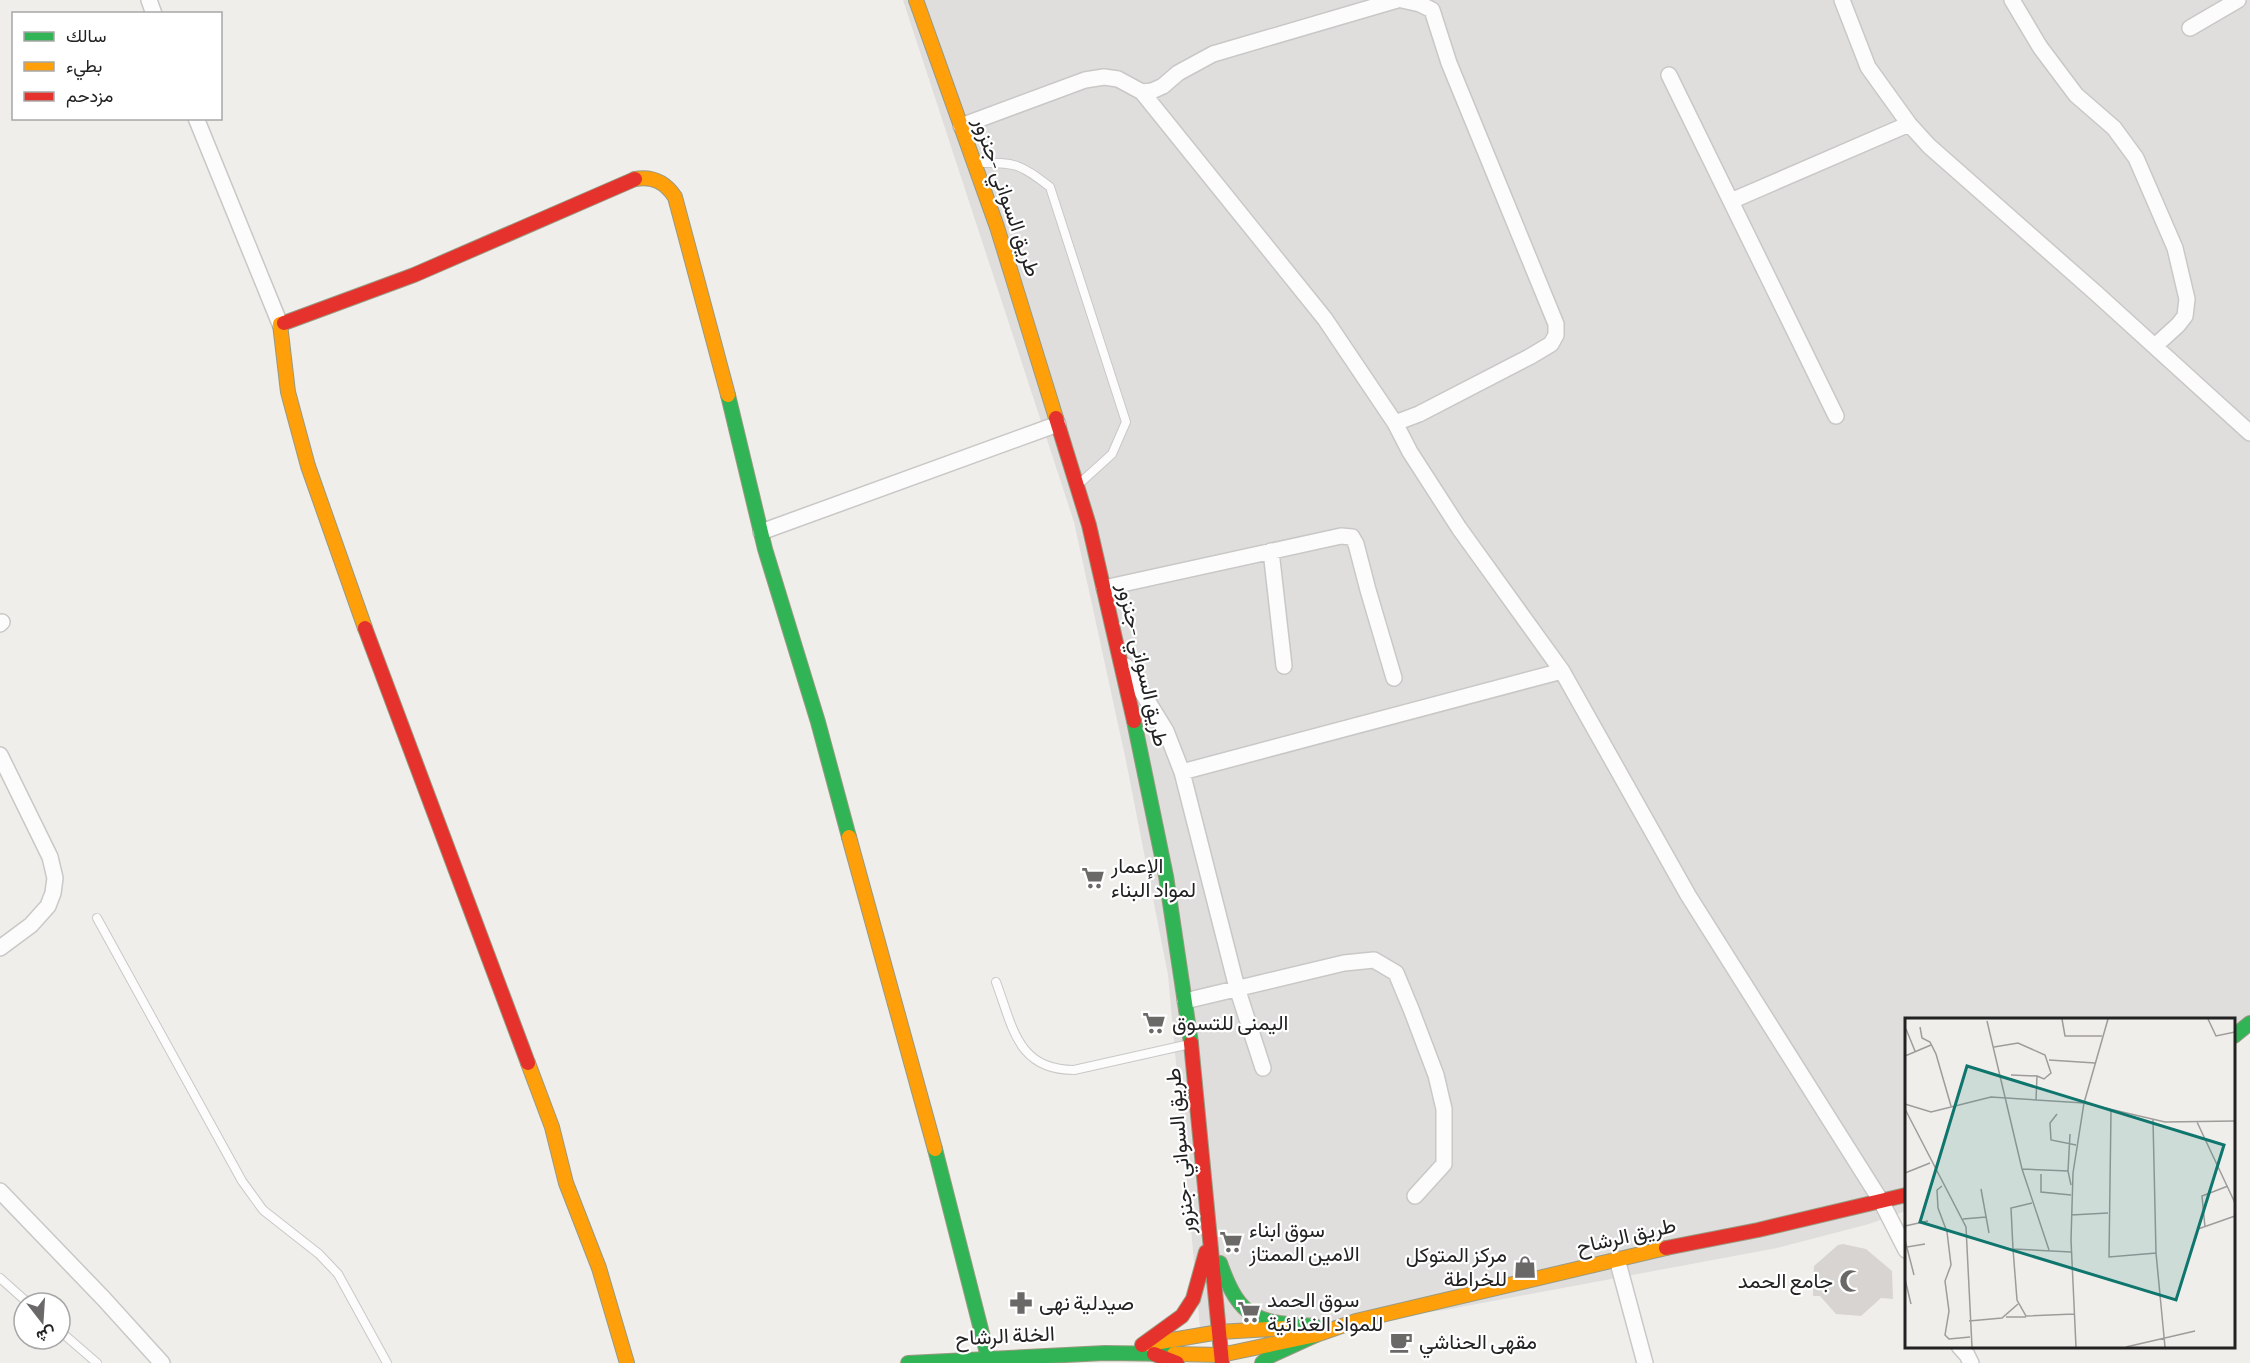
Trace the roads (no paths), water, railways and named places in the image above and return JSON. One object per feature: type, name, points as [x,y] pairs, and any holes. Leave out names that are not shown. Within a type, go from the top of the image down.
[{"type":"main road","name":"طريق السواني -جنزور","points":[[916,0],[997,227],[1089,525],[1104,588],[1166,876],[1185,1000],[1222,1359]]},
{"type":"main road","points":[[627,1363],[599,1269],[566,1183],[552,1127],[384,684],[308,466],[288,392],[280,324],[326,310],[453,259],[633,179],[646,177],[657,178],[675,197],[731,405],[761,532],[818,722],[949,1200],[988,1358]]},
{"type":"main road","points":[[2235,1035],[2250,1023]]},
{"type":"main road","name":"طريق الرشاح","points":[[1222,1359],[1316,1330],[1617,1259],[1905,1195]]},
{"type":"main road","points":[[1208,1233],[1232,1296],[1244,1311],[1272,1322],[1316,1330]]},
{"type":"main road","points":[[1142,1345],[1182,1316],[1193,1299],[1204,1261],[1208,1233]]},
{"type":"main road","points":[[1262,1363],[1270,1356],[1316,1330]]},
{"type":"main road","name":"طريق الرشاح","points":[[1219,1332],[1316,1330]]},
{"type":"main road","name":"الخلة الرشاح","points":[[1105,1353],[1219,1332]]},
{"type":"main road","name":"الخلة الرشاح","points":[[908,1363],[1105,1353],[1222,1359]]},
{"type":"main road","points":[[1154,1354],[1177,1363]]},
{"type":"street","points":[[1142,92],[1163,86],[1178,73],[1214,54],[1396,0]]},
{"type":"street","points":[[1395,423],[1419,414],[1514,365],[1551,344],[1556,335],[1556,324],[1449,63],[1433,5],[1402,0]]},
{"type":"street","points":[[1842,0],[1868,67],[1909,124],[1929,146],[2250,433]]},
{"type":"street","points":[[2012,0],[2040,47],[2076,95],[2114,129],[2136,158],[2175,248],[2187,299],[2186,316],[2155,346]]},
{"type":"street","points":[[2190,28],[2238,0]]},
{"type":"street","points":[[1669,75],[1836,416]]},
{"type":"street","points":[[961,126],[1085,80],[1104,77],[1118,79],[1142,92],[1325,319],[1395,423],[1410,452],[1459,528],[1562,671],[1688,895],[1881,1201],[1905,1248]]},
{"type":"street","points":[[197,120],[280,324]]},
{"type":"street","points":[[1731,201],[1909,124]]},
{"type":"street","points":[[761,532],[1058,424]]},
{"type":"street","points":[[1104,588],[1341,536],[1352,537],[1356,544],[1394,678]]},
{"type":"street","points":[[1271,551],[1284,666]]},
{"type":"street","points":[[1119,656],[1157,715],[1182,772],[1238,988],[1263,1068]]},
{"type":"street","points":[[1182,772],[1562,671]]},
{"type":"street","points":[[0,755],[51,856],[55,878],[48,906],[31,926],[0,948]]},
{"type":"street","points":[[1185,1000],[1344,963],[1374,960],[1396,973],[1436,1075],[1444,1109],[1444,1164],[1415,1196]]},
{"type":"street","points":[[0,1191],[162,1363]]},
{"type":"street","points":[[1617,1259],[1645,1363]]},
{"type":"street","points":[[1960,1348],[1971,1363]]},
{"type":"lane","points":[[974,163],[1003,162],[1025,167],[1050,187],[1126,422],[1112,454],[1077,486]]},
{"type":"lane","points":[[96,918],[242,1181],[263,1210],[319,1254],[338,1274],[387,1363]]},
{"type":"lane","points":[[996,982],[1018,1043],[1034,1060],[1056,1070],[1074,1070],[1191,1044]]},
{"type":"lane","points":[[0,1278],[15,1291]]},
{"type":"lane","points":[[72,1341],[97,1363]]},
{"type":"place","name":"الإعمار لمواد البناء","points":[[1093,878]]},
{"type":"place","name":"اليمنى للتسوق","points":[[1154,1023]]},
{"type":"place","name":"سوق ابناء الامين الممتاز","points":[[1231,1242]]},
{"type":"place","name":"مركز المتوكل للخراطة","points":[[1525,1267]]},
{"type":"place","name":"جامع الحمد","points":[[1851,1281]]},
{"type":"place","name":"صيدلية نهى","points":[[1021,1303]]},
{"type":"place","name":"سوق الحمد للمواد الغذائية","points":[[1249,1312]]},
{"type":"place","name":"مقهى الحناشي","points":[[1401,1342]]}]
